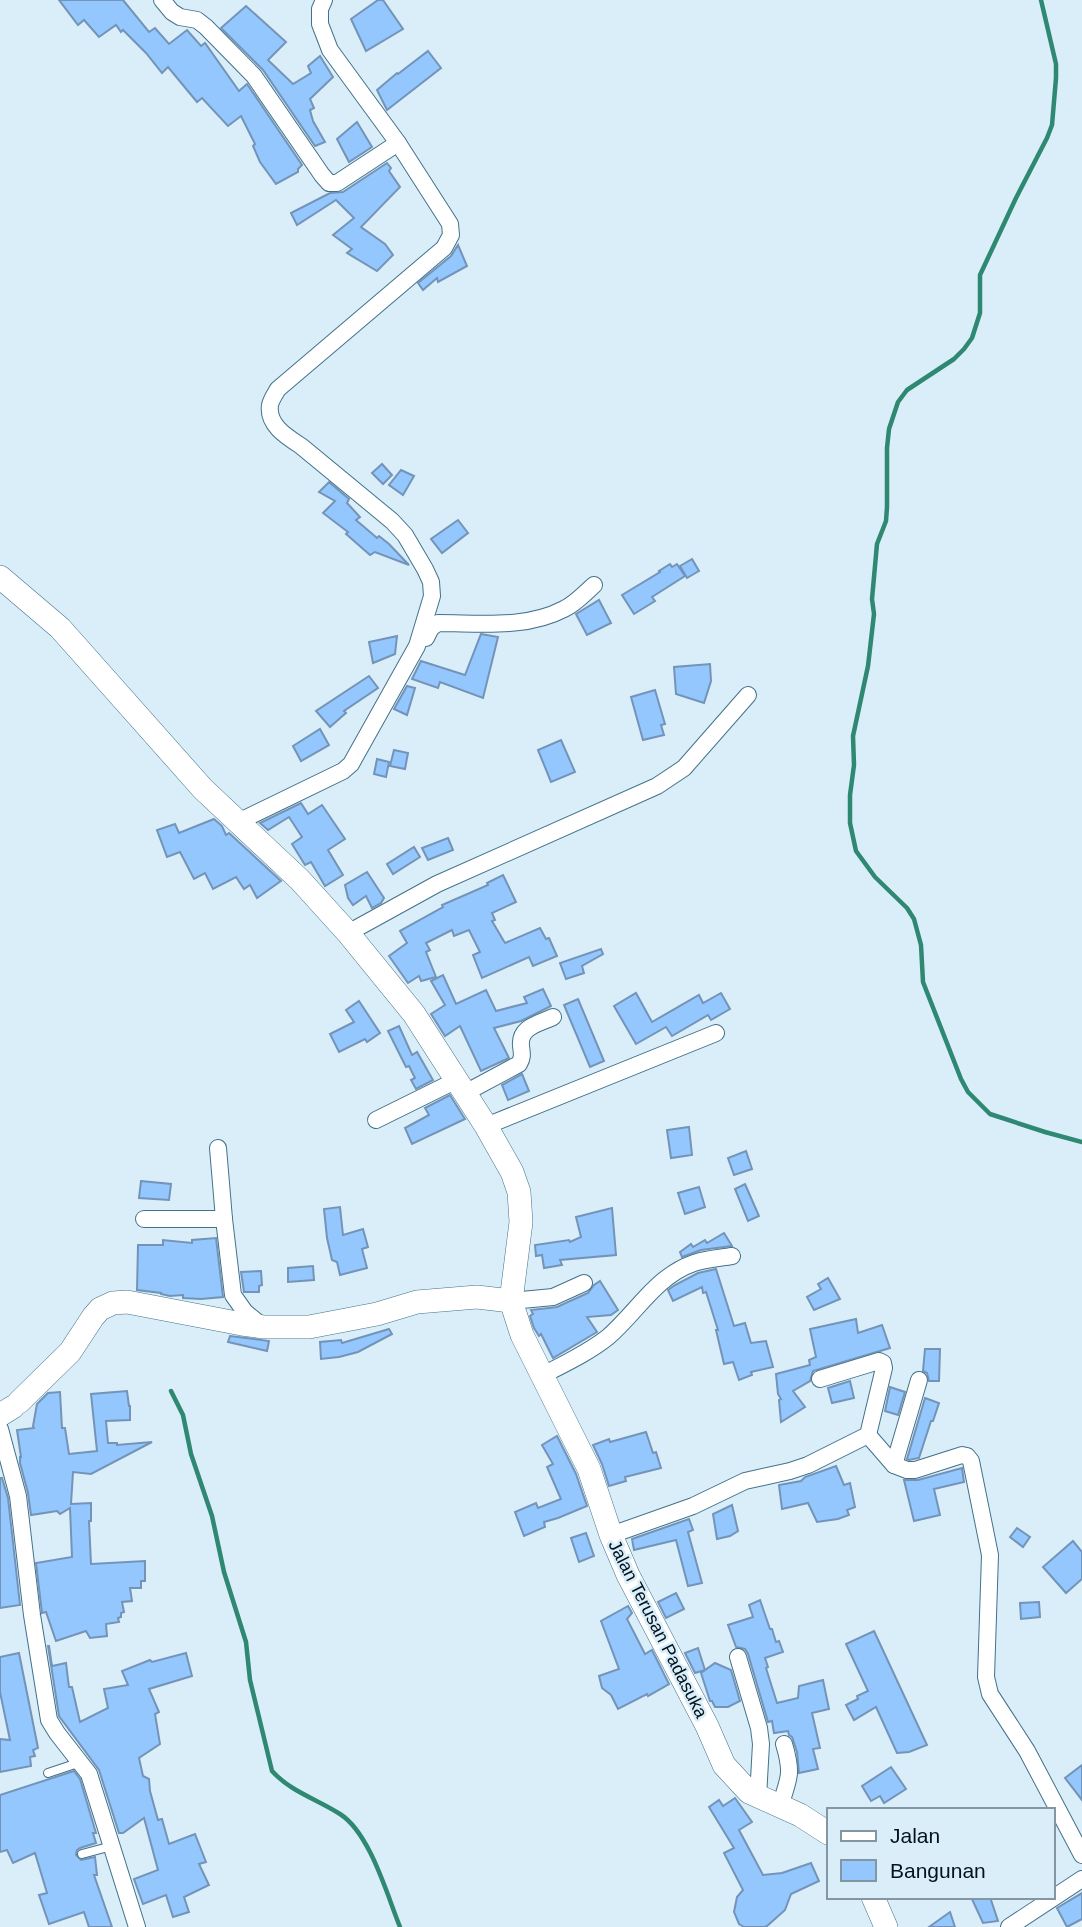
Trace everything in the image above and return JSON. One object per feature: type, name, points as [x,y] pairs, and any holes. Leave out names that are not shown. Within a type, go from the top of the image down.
[{"type":"street","points":[[162,0],[180,17],[197,20],[206,27],[254,76],[330,183],[337,183],[398,143]]},
{"type":"street","points":[[238,822],[342,771],[351,764],[417,646],[432,596],[431,582],[405,535],[392,521],[301,446],[284,436],[271,419],[270,405],[278,389],[444,248],[451,235],[450,224],[398,143],[330,50],[320,24],[320,9],[324,0]]},
{"type":"street","points":[[0,577],[60,628],[183,767],[300,880],[408,1006],[486,1126],[512,1172],[519,1192],[521,1222],[511,1301]]},
{"type":"street","points":[[417,646],[422,645],[431,628],[438,623],[521,622],[540,619],[566,608],[594,585]]},
{"type":"street","points":[[348,933],[437,884],[657,786],[684,768],[748,695]]},
{"type":"street","points":[[376,1120],[519,1064],[522,1058],[520,1037],[523,1032],[553,1017]]},
{"type":"street","points":[[486,1126],[716,1033]]},
{"type":"street","points":[[218,1148],[233,1295],[244,1312],[263,1327]]},
{"type":"street","points":[[144,1219],[224,1219]]},
{"type":"street","points":[[541,1376],[608,1337],[651,1291],[680,1270],[695,1262],[732,1255]]},
{"type":"street","points":[[11,1408],[69,1352],[100,1309],[113,1303],[127,1302],[263,1327],[309,1327],[377,1314],[417,1302],[477,1297],[511,1301],[553,1297],[584,1283]]},
{"type":"street","name":"Jalan Terusan Padasuka","points":[[511,1301],[522,1335],[541,1376],[589,1469],[611,1535],[628,1575],[707,1726],[724,1765],[743,1786],[758,1797],[800,1815],[827,1832]]},
{"type":"street","points":[[820,1379],[879,1361],[883,1363],[868,1435]]},
{"type":"street","points":[[894,1465],[919,1380]]},
{"type":"street","points":[[0,1429],[18,1496],[32,1615],[49,1720],[89,1774],[137,1927]]},
{"type":"street","points":[[611,1535],[693,1506],[745,1481],[808,1465],[868,1435]]},
{"type":"street","points":[[868,1435],[894,1465],[907,1470],[915,1471],[961,1455],[967,1456],[971,1461],[990,1555],[986,1677],[990,1694],[1027,1751],[1082,1855]]},
{"type":"street","points":[[738,1657],[759,1728],[761,1744],[758,1797]]},
{"type":"street","points":[[780,1806],[790,1774],[784,1744]]},
{"type":"street","points":[[1054,1897],[1082,1879]]},
{"type":"street","points":[[874,1899],[886,1927]]},
{"type":"street","points":[[1009,1927],[1051,1899]]},
{"type":"lane","points":[[48,1773],[81,1762]]},
{"type":"lane","points":[[82,1854],[112,1846]]},
{"type":"building","points":[[59,0],[123,0],[149,32],[155,28],[169,44],[187,30],[201,46],[205,43],[239,91],[247,84],[302,165],[298,172],[276,184],[260,162],[253,146],[255,144],[241,116],[228,126],[202,98],[197,102],[168,67],[162,73],[123,30],[121,32],[116,25],[99,37],[84,20],[78,25]]},
{"type":"building","points":[[378,0],[383,0],[403,29],[366,51],[351,19]]},
{"type":"building","points":[[246,6],[286,42],[268,60],[293,84],[311,73],[308,66],[320,56],[333,77],[310,99],[314,108],[310,110],[313,121],[325,142],[315,146],[263,70],[221,28]]},
{"type":"building","points":[[428,51],[441,68],[387,110],[377,90]]},
{"type":"building","points":[[357,122],[372,147],[349,162],[337,139]]},
{"type":"building","points":[[387,163],[400,187],[361,227],[385,244],[393,255],[377,271],[347,253],[352,249],[333,235],[354,218],[336,200],[297,225],[291,213],[330,193],[343,192]]},
{"type":"building","points":[[458,245],[467,266],[438,282],[437,278],[423,290],[418,283],[451,256]]},
{"type":"building","points":[[382,464],[392,475],[383,484],[372,473]]},
{"type":"building","points":[[401,470],[414,476],[403,495],[389,485]]},
{"type":"building","points":[[329,482],[349,499],[347,503],[360,517],[356,520],[377,538],[379,536],[389,544],[409,565],[375,552],[370,555],[346,534],[348,532],[323,513],[335,501],[319,492]]},
{"type":"building","points":[[458,520],[468,533],[442,553],[431,539]]},
{"type":"building","points":[[692,559],[699,571],[687,578],[680,566]]},
{"type":"building","points":[[670,564],[672,567],[677,564],[685,576],[652,597],[655,601],[634,614],[622,595]]},
{"type":"building","points":[[599,600],[611,623],[587,635],[576,614]]},
{"type":"building","points":[[481,634],[498,637],[483,698],[440,682],[438,688],[412,679],[421,661],[465,675]]},
{"type":"building","points":[[397,636],[395,654],[373,663],[369,642]]},
{"type":"building","points":[[710,664],[711,681],[704,703],[676,694],[674,667]]},
{"type":"building","points":[[369,676],[378,688],[344,711],[346,713],[330,727],[316,711]]},
{"type":"building","points":[[407,686],[415,688],[407,715],[394,709]]},
{"type":"building","points":[[655,690],[665,724],[661,725],[664,735],[643,740],[631,697]]},
{"type":"building","points":[[320,729],[329,745],[301,761],[293,746]]},
{"type":"building","points":[[561,740],[575,772],[551,782],[538,750]]},
{"type":"building","points":[[394,750],[408,753],[405,769],[390,766]]},
{"type":"building","points":[[377,759],[389,762],[386,777],[374,774]]},
{"type":"building","points":[[301,803],[308,814],[322,805],[345,839],[328,850],[343,875],[325,886],[311,862],[305,865],[292,844],[302,837],[289,817],[268,830],[260,823]]},
{"type":"building","points":[[214,819],[222,826],[226,835],[229,833],[281,881],[257,898],[250,885],[244,889],[236,877],[213,889],[205,873],[194,879],[180,852],[167,857],[157,830],[175,824],[179,833]]},
{"type":"building","points":[[448,838],[453,850],[428,860],[422,848]]},
{"type":"building","points":[[414,847],[420,857],[393,874],[387,864]]},
{"type":"building","points":[[367,872],[384,898],[372,908],[366,896],[353,905],[345,885]]},
{"type":"building","points":[[503,875],[516,902],[492,913],[495,920],[492,921],[505,943],[540,928],[546,939],[549,938],[557,956],[533,966],[529,957],[482,978],[473,955],[480,952],[469,930],[454,936],[452,930],[426,943],[430,950],[426,952],[436,977],[421,981],[419,976],[408,983],[389,956],[407,943],[400,931],[443,907],[442,905],[488,885],[487,883]]},
{"type":"building","points":[[601,949],[603,954],[582,966],[584,973],[566,979],[560,963]]},
{"type":"building","points":[[443,975],[456,1004],[486,990],[496,1011],[527,1003],[524,997],[543,989],[551,1006],[521,1021],[494,1028],[509,1058],[481,1071],[460,1026],[445,1036],[431,1014],[445,1005],[431,981]]},
{"type":"building","points":[[636,993],[652,1022],[699,995],[703,1003],[721,993],[730,1009],[711,1020],[708,1015],[672,1036],[666,1027],[636,1044],[614,1006]]},
{"type":"building","points":[[578,999],[604,1061],[590,1067],[564,1005]]},
{"type":"building","points":[[359,1001],[380,1033],[367,1042],[365,1039],[339,1052],[330,1034],[354,1022],[346,1010]]},
{"type":"building","points":[[399,1026],[412,1055],[417,1052],[433,1080],[416,1089],[411,1080],[415,1078],[409,1066],[406,1067],[388,1031]]},
{"type":"building","points":[[522,1074],[529,1091],[508,1100],[502,1085]]},
{"type":"building","points":[[450,1095],[465,1119],[412,1144],[405,1128],[429,1115],[425,1108]]},
{"type":"building","points":[[689,1127],[692,1155],[671,1158],[667,1130]]},
{"type":"building","points":[[746,1151],[752,1169],[734,1175],[728,1158]]},
{"type":"building","points":[[141,1181],[171,1184],[169,1200],[139,1198]]},
{"type":"building","points":[[745,1184],[759,1216],[748,1221],[735,1189]]},
{"type":"building","points":[[699,1187],[705,1207],[685,1214],[678,1193]]},
{"type":"building","points":[[340,1207],[343,1235],[363,1229],[368,1247],[362,1249],[367,1268],[340,1275],[337,1262],[332,1260],[324,1209]]},
{"type":"building","points":[[612,1208],[616,1255],[560,1260],[562,1265],[544,1268],[542,1255],[536,1256],[535,1245],[570,1242],[581,1237],[576,1217]]},
{"type":"building","points":[[724,1233],[732,1246],[701,1250],[682,1257],[680,1252],[691,1244],[693,1247],[705,1240],[707,1243]]},
{"type":"building","points":[[216,1238],[223,1297],[183,1298],[183,1295],[170,1296],[137,1290],[138,1245],[163,1245],[163,1240],[192,1243],[192,1240]]},
{"type":"building","points":[[313,1266],[314,1280],[288,1282],[288,1268]]},
{"type":"building","points":[[716,1269],[734,1326],[745,1323],[751,1343],[766,1341],[773,1367],[751,1372],[752,1375],[739,1380],[733,1362],[724,1364],[718,1330],[702,1287],[673,1301],[668,1290],[698,1273]]},
{"type":"building","points":[[261,1271],[262,1285],[259,1286],[259,1292],[244,1292],[241,1272]]},
{"type":"building","points":[[828,1278],[840,1299],[814,1310],[807,1297],[821,1289],[818,1284]]},
{"type":"building","points":[[600,1281],[618,1310],[611,1315],[587,1317],[597,1332],[553,1358],[541,1334],[539,1336],[534,1328],[531,1310],[557,1307],[588,1293]]},
{"type":"building","points":[[856,1319],[858,1333],[882,1325],[890,1348],[813,1371],[810,1381],[793,1391],[805,1407],[781,1422],[781,1399],[776,1374],[810,1365],[809,1360],[816,1357],[810,1329]]},
{"type":"building","points":[[389,1329],[392,1334],[358,1352],[321,1359],[320,1342],[341,1340],[342,1343]]},
{"type":"building","points":[[230,1336],[269,1341],[267,1351],[228,1342]]},
{"type":"building","points":[[925,1349],[940,1349],[939,1381],[929,1381],[927,1373],[923,1371]]},
{"type":"building","points":[[850,1381],[854,1398],[832,1403],[828,1388]]},
{"type":"building","points":[[890,1387],[905,1392],[898,1415],[885,1411]]},
{"type":"building","points":[[127,1391],[130,1420],[106,1421],[108,1443],[117,1445],[152,1442],[91,1474],[73,1472],[71,1504],[91,1503],[91,1564],[145,1561],[145,1581],[141,1581],[141,1588],[130,1588],[132,1601],[122,1602],[124,1612],[118,1618],[119,1622],[106,1624],[107,1636],[90,1638],[86,1631],[56,1641],[46,1612],[42,1613],[36,1563],[72,1557],[70,1508],[60,1514],[57,1511],[31,1515],[20,1463],[17,1430],[34,1428],[37,1404],[48,1393],[60,1392],[62,1428],[65,1428],[69,1454],[97,1451],[91,1394]]},
{"type":"building","points":[[925,1398],[939,1403],[919,1458],[909,1460],[907,1459]]},
{"type":"building","points":[[646,1432],[661,1468],[625,1477],[626,1481],[609,1486],[593,1445]]},
{"type":"building","points":[[557,1436],[576,1474],[587,1506],[544,1522],[545,1527],[524,1536],[515,1512],[536,1503],[538,1508],[561,1499],[547,1467],[553,1464],[542,1445]]},
{"type":"building","points":[[836,1466],[844,1485],[850,1483],[855,1507],[847,1510],[849,1515],[817,1522],[808,1503],[782,1509],[779,1485],[801,1481],[805,1477]]},
{"type":"building","points":[[962,1468],[964,1482],[934,1489],[940,1515],[914,1521],[904,1480],[918,1480]]},
{"type":"building","points":[[0,1478],[8,1498],[20,1605],[0,1608]]},
{"type":"building","points":[[732,1505],[738,1531],[717,1539],[713,1514]]},
{"type":"building","points":[[689,1519],[693,1530],[688,1532],[702,1583],[688,1586],[676,1540],[634,1550],[632,1539]]},
{"type":"building","points":[[1017,1528],[1030,1537],[1023,1547],[1010,1537]]},
{"type":"building","points":[[586,1533],[594,1556],[579,1562],[571,1538]]},
{"type":"building","points":[[1073,1541],[1082,1552],[1082,1579],[1066,1593],[1043,1567]]},
{"type":"building","points":[[676,1593],[684,1609],[666,1618],[658,1602]]},
{"type":"building","points":[[760,1600],[770,1629],[783,1652],[765,1658],[777,1703],[798,1698],[799,1686],[823,1680],[829,1709],[812,1713],[820,1748],[813,1749],[818,1769],[799,1773],[792,1737],[788,1731],[774,1733],[772,1721],[768,1722],[748,1654],[745,1649],[736,1647],[728,1625],[753,1617],[749,1605]]},
{"type":"building","points":[[1039,1602],[1040,1617],[1021,1619],[1020,1603]]},
{"type":"building","points":[[628,1606],[632,1613],[627,1619],[645,1654],[652,1650],[669,1684],[618,1709],[611,1695],[602,1688],[599,1676],[619,1669],[601,1621]]},
{"type":"building","points":[[874,1631],[927,1745],[909,1752],[897,1753],[876,1707],[854,1720],[846,1705],[868,1691],[846,1644]]},
{"type":"building","points":[[48,1646],[52,1666],[66,1663],[69,1687],[72,1687],[80,1722],[108,1708],[104,1689],[128,1685],[122,1671],[150,1660],[152,1662],[186,1653],[192,1676],[149,1689],[159,1712],[155,1714],[160,1744],[139,1758],[143,1776],[149,1779],[158,1820],[162,1819],[169,1844],[195,1834],[206,1862],[199,1864],[209,1885],[184,1897],[189,1912],[173,1917],[166,1895],[143,1904],[134,1879],[158,1870],[144,1818],[119,1833],[99,1770],[59,1716]]},
{"type":"building","points":[[698,1648],[705,1670],[695,1673],[685,1653]]},
{"type":"building","points":[[19,1653],[38,1748],[33,1750],[35,1756],[30,1757],[31,1766],[0,1772],[0,1739],[10,1740],[0,1692],[0,1657]]},
{"type":"building","points":[[715,1663],[731,1670],[740,1701],[728,1707],[715,1707],[710,1701],[701,1673]]},
{"type":"building","points":[[1082,1765],[1082,1800],[1065,1778]]},
{"type":"building","points":[[891,1767],[906,1789],[884,1803],[880,1796],[871,1801],[862,1786]]},
{"type":"building","points":[[74,1771],[80,1779],[96,1833],[93,1833],[96,1843],[80,1848],[76,1855],[81,1860],[95,1857],[97,1875],[94,1875],[112,1927],[89,1927],[84,1912],[49,1924],[39,1895],[47,1893],[35,1853],[13,1863],[7,1850],[0,1852],[0,1795]]},
{"type":"building","points":[[735,1798],[752,1822],[739,1830],[763,1875],[782,1873],[811,1863],[819,1881],[791,1894],[785,1910],[764,1927],[744,1927],[739,1924],[734,1912],[737,1897],[743,1890],[724,1853],[734,1848],[709,1807],[719,1800],[723,1806]]},
{"type":"building","points":[[1082,1893],[1082,1919],[1067,1927],[1057,1908]]},
{"type":"building","points":[[972,1899],[991,1899],[998,1921],[983,1923]]},
{"type":"building","points":[[950,1912],[955,1927],[929,1927]]},
{"type":"waterway","points":[[1041,0],[1056,64],[1052,125],[980,275],[980,313],[972,338],[954,359],[907,390],[898,402],[889,429],[886,521],[877,544],[872,599],[874,614],[868,666],[853,736],[850,823],[856,851],[875,877],[907,908],[914,919],[921,945],[923,982],[968,1092],[990,1114],[1082,1142]]},
{"type":"waterway","points":[[171,1391],[183,1415],[191,1454],[212,1516],[224,1572],[246,1642],[250,1680],[272,1771],[296,1790],[351,1823],[369,1850],[400,1927]]}]
